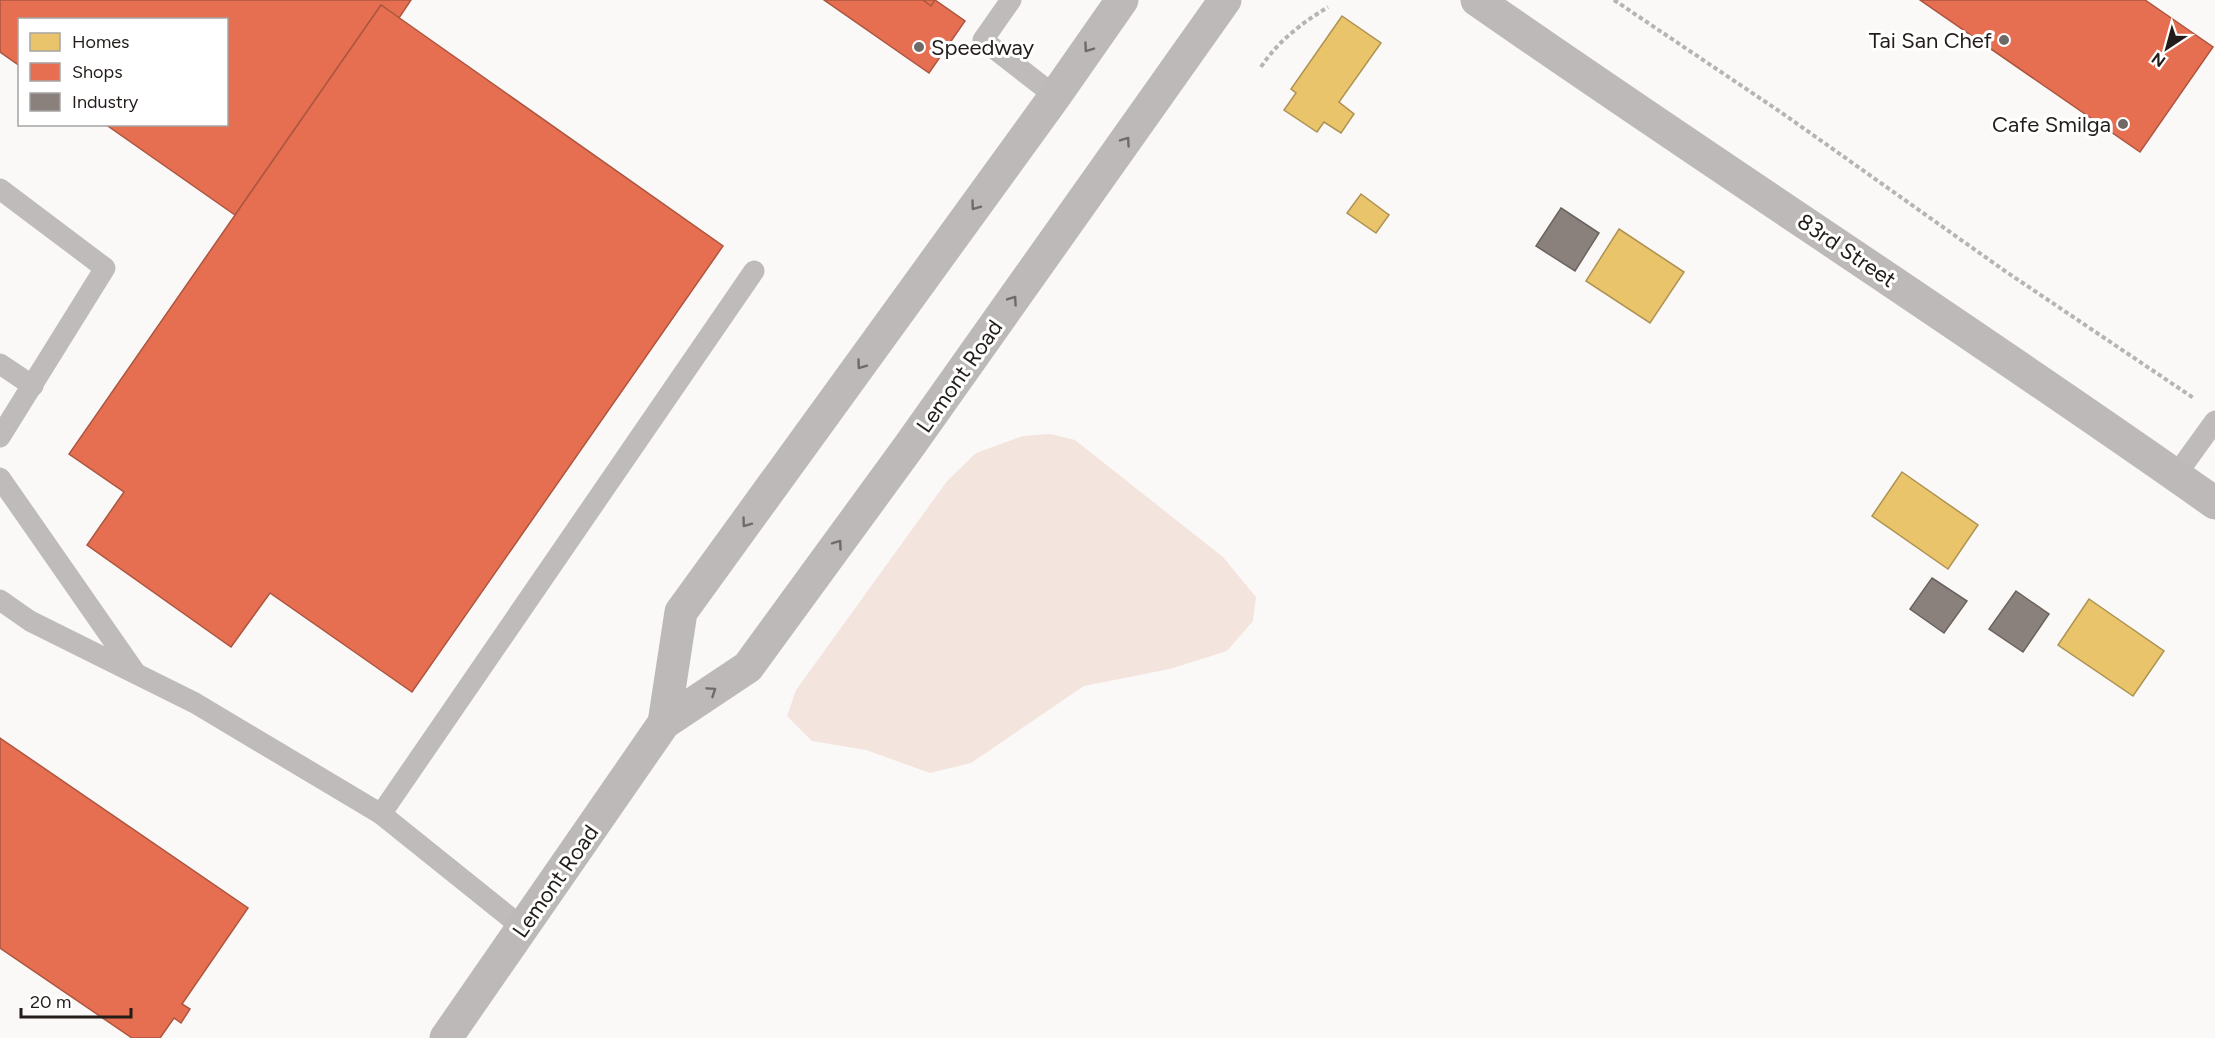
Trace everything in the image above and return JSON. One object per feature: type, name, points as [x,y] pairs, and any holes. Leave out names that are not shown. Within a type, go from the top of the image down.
[{"type":"main road","name":"Lemont Road","points":[[664,723],[681,612],[1122,0]]},
{"type":"main road","name":"Lemont Road","points":[[446,1038],[664,723],[748,667],[910,445],[1225,0]]},
{"type":"main road","name":"83rd Street","points":[[1477,0],[2215,503]]},
{"type":"lane","points":[[1011,0],[983,40],[1055,96]]},
{"type":"lane","points":[[0,189],[105,268],[0,436]]},
{"type":"lane","points":[[381,814],[754,271]]},
{"type":"lane","points":[[0,364],[33,386]]},
{"type":"lane","points":[[2175,475],[2215,421]]},
{"type":"lane","points":[[0,478],[137,675]]},
{"type":"lane","points":[[0,600],[30,621],[195,703],[381,814],[523,927]]},
{"type":"path","points":[[1614,0],[1782,113],[2015,278],[2196,400]]},
{"type":"path","points":[[1261,67],[1296,28],[1328,7]]},
{"type":"shaded area","points":[[1050,434],[1075,440],[1223,557],[1256,597],[1253,621],[1227,651],[1170,669],[1084,686],[971,763],[930,773],[866,750],[812,741],[787,716],[796,690],[947,481],[976,453],[1023,436]]},
{"type":"building: Homes","points":[[1342,16],[1381,43],[1339,102],[1354,114],[1341,133],[1324,122],[1317,132],[1284,110],[1296,93],[1291,89]]},
{"type":"building: Homes","points":[[1361,194],[1389,215],[1376,233],[1347,213]]},
{"type":"building: Homes","points":[[1619,229],[1684,272],[1650,323],[1586,281]]},
{"type":"building: Homes","points":[[1902,472],[1978,525],[1948,569],[1872,516]]},
{"type":"building: Homes","points":[[2089,599],[2164,651],[2133,696],[2058,645]]},
{"type":"building: Shops","points":[[0,0],[411,0],[399,18],[381,5],[235,215],[108,126],[228,126],[228,18],[18,18],[18,65],[0,52]]},
{"type":"building: Shops","name":"Speedway","points":[[824,0],[935,0],[965,21],[929,73]]},
{"type":"building: Shops","name":"Speedway","points":[[923,0],[935,0],[931,6]]},
{"type":"building: Shops","points":[[1920,0],[2145,0],[2213,47],[2140,152]]},
{"type":"building: Shops","points":[[381,5],[723,246],[412,692],[270,593],[231,647],[87,545],[124,492],[69,454]]},
{"type":"building: Shops","points":[[0,738],[248,908],[182,1004],[190,1009],[181,1023],[174,1018],[160,1038],[132,1038],[0,948]]},
{"type":"building: Industry","points":[[1561,208],[1599,233],[1575,271],[1536,246]]},
{"type":"building: Industry","points":[[1932,578],[1967,601],[1944,633],[1910,609]]},
{"type":"building: Industry","points":[[2016,591],[2049,614],[2023,652],[1989,629]]},
{"type":"place","name":"Tai San Chef","points":[[2004,40]]},
{"type":"place","name":"Speedway","points":[[919,47]]},
{"type":"place","name":"Cafe Smilga","points":[[2123,124]]}]
